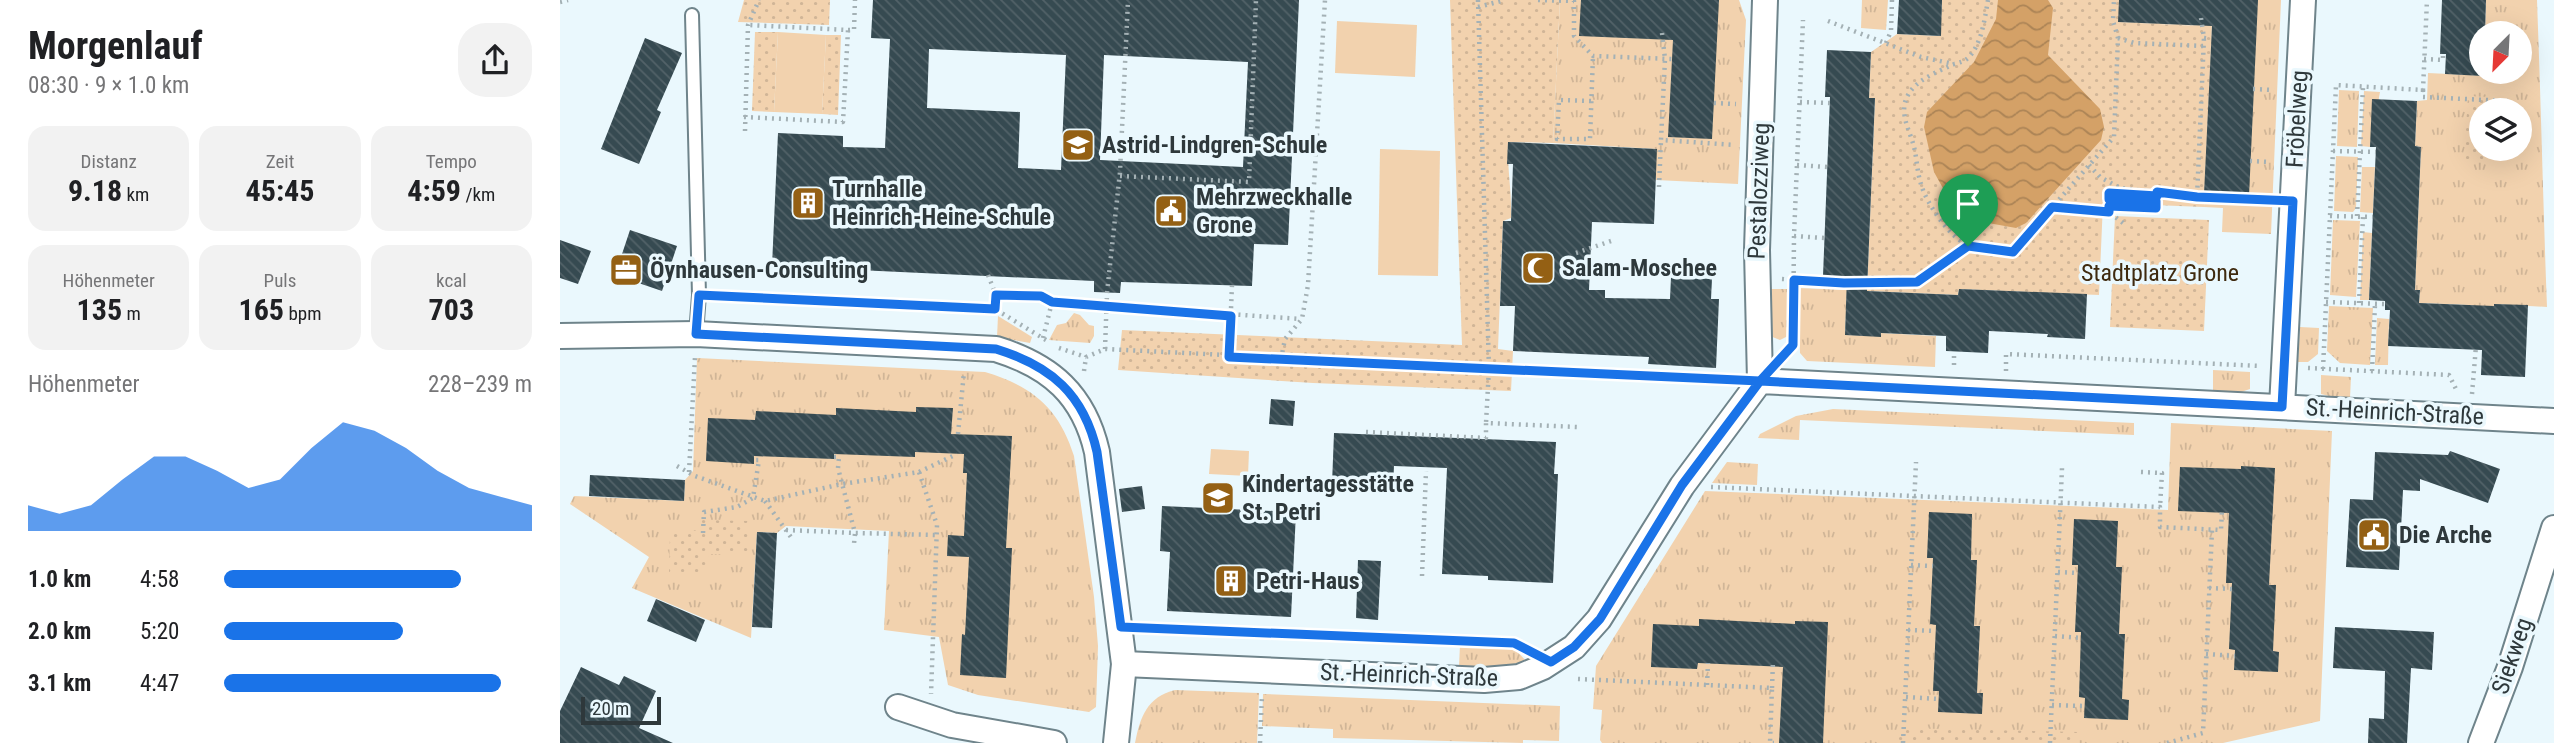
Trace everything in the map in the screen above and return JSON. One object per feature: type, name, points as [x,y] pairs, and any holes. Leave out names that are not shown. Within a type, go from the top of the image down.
[{"type":"street","name":"Pestalozziweg","points":[[1760,381],[1757,278],[1765,0]]},
{"type":"street","name":"Fröbelweg","points":[[2282,407],[2303,0]]},
{"type":"street","points":[[560,336],[696,334],[996,349],[1020,356],[1036,365],[1068,390],[1092,429],[1097,452],[1124,664],[1116,743]]},
{"type":"street","name":"St.-Heinrich-Straße","points":[[1124,664],[1484,680],[1519,677],[1551,662],[1574,647],[1600,619],[1682,485],[1760,381],[2554,421]]},
{"type":"street","name":"Siekweg","points":[[2481,743],[2510,667],[2554,528]]},
{"type":"street","points":[[898,707],[952,725],[1054,743]]},
{"type":"lane","points":[[692,15],[699,295],[696,334]]},
{"type":"path","points":[[560,2],[568,0]]},
{"type":"path","points":[[745,131],[748,25],[759,0]]},
{"type":"path","points":[[748,25],[854,30],[855,0]]},
{"type":"path","points":[[1105,349],[1120,176],[1128,0]]},
{"type":"path","points":[[1120,176],[1249,182],[1256,0]]},
{"type":"path","points":[[1280,359],[1285,339],[1302,319],[1308,285],[1325,0]]},
{"type":"path","points":[[1366,432],[1486,438],[1489,368],[1478,0]]},
{"type":"path","points":[[1478,7],[1505,0]]},
{"type":"path","points":[[1538,0],[1574,1],[1574,36],[1593,56],[1672,59]]},
{"type":"path","points":[[1886,43],[1891,31],[1892,0]]},
{"type":"path","points":[[1988,0],[1984,24],[1973,54],[1965,61],[1917,84],[1904,107],[1905,120],[1921,185],[1932,208],[1948,229],[1968,246],[2013,252],[2114,137],[2118,38],[2113,21],[2114,0]]},
{"type":"path","points":[[2427,0],[2423,97],[2469,99]]},
{"type":"path","points":[[2197,197],[2204,38],[2201,18]]},
{"type":"path","points":[[1055,347],[1086,357],[1105,349],[1760,381],[1793,345],[1794,236],[1803,20]]},
{"type":"path","points":[[1828,21],[1921,57],[1955,64]]},
{"type":"path","points":[[744,117],[843,122],[848,30]]},
{"type":"path","points":[[1659,187],[1665,59],[1662,33]]},
{"type":"path","points":[[2118,38],[2134,43],[2203,46]]},
{"type":"path","points":[[2204,38],[2211,39]]},
{"type":"path","points":[[2424,59],[2443,60],[2443,54]]},
{"type":"path","points":[[1591,102],[1559,100],[1558,139],[1590,139],[1593,56]]},
{"type":"path","points":[[2323,369],[2336,85],[2423,90]]},
{"type":"path","points":[[2359,303],[2363,86]]},
{"type":"path","points":[[1800,102],[1830,103]]},
{"type":"path","points":[[1661,140],[1760,146]]},
{"type":"path","points":[[2333,150],[2376,152]]},
{"type":"path","points":[[1797,165],[1827,167]]},
{"type":"path","points":[[2089,165],[2109,183],[2120,188],[2197,197],[2293,201]]},
{"type":"path","points":[[2109,212],[2109,206],[2156,208],[2156,201],[2109,199],[2109,193],[2157,196],[2157,192]]},
{"type":"path","points":[[2052,207],[2109,212],[2123,223]]},
{"type":"path","points":[[2330,216],[2373,217]]},
{"type":"path","points":[[1794,236],[1824,238]]},
{"type":"path","points":[[1576,253],[1611,241]]},
{"type":"path","points":[[1757,278],[1844,283],[1917,282],[1968,246]]},
{"type":"path","points":[[988,275],[996,295],[995,309]]},
{"type":"path","points":[[1229,357],[1232,285]]},
{"type":"path","points":[[699,295],[995,309],[1049,342]]},
{"type":"path","points":[[996,295],[1041,296],[1052,302],[1302,319]]},
{"type":"path","points":[[1043,338],[1052,302]]},
{"type":"path","points":[[2326,302],[2385,304]]},
{"type":"path","points":[[2372,371],[2375,304]]},
{"type":"path","points":[[689,472],[696,334]]},
{"type":"path","points":[[958,434],[967,348]]},
{"type":"path","points":[[1068,390],[1083,377],[1086,357]]},
{"type":"path","points":[[1486,423],[1577,427]]},
{"type":"path","points":[[677,466],[765,501],[842,484],[919,472],[957,454]]},
{"type":"path","points":[[834,457],[839,457],[838,468],[855,533],[855,544]]},
{"type":"path","points":[[753,498],[759,460],[754,460]]},
{"type":"path","points":[[1903,743],[1916,462]]},
{"type":"path","points":[[2050,743],[2062,468]]},
{"type":"path","points":[[1422,576],[1426,471]]},
{"type":"path","points":[[919,472],[937,524],[931,719]]},
{"type":"path","points":[[2141,472],[2162,473],[2160,527],[2221,530],[2222,508]]},
{"type":"path","points":[[1682,485],[2160,507]]},
{"type":"path","points":[[703,533],[704,512],[737,507],[753,498]]},
{"type":"path","points":[[765,501],[793,540]]},
{"type":"path","points":[[786,530],[936,535]]},
{"type":"path","points":[[2167,743],[2203,733],[2212,530]]},
{"type":"path","points":[[1911,565],[1933,566]]},
{"type":"path","points":[[2058,572],[2078,573]]},
{"type":"path","points":[[2209,588],[2232,589]]},
{"type":"path","points":[[1121,627],[1514,643],[1551,662]]},
{"type":"path","points":[[1908,630],[1936,631]]},
{"type":"path","points":[[2055,636],[2081,638]]},
{"type":"path","points":[[2206,654],[2235,656]]},
{"type":"path","points":[[1773,662],[1770,743],[1774,743]]},
{"type":"path","points":[[1707,685],[1708,663]]},
{"type":"path","points":[[1260,743],[1263,670]]},
{"type":"path","points":[[1578,679],[1772,688]]},
{"type":"path","points":[[1906,697],[1938,699]]},
{"type":"path","points":[[2052,705],[2085,706]]},
{"type":"green space","points":[[744,0],[830,0],[829,25],[738,22]]},
{"type":"green space","points":[[1450,0],[1560,0],[1553,143],[1508,142],[1511,218],[1503,221],[1498,349],[1513,351],[1511,391],[1313,383],[1118,370],[1122,330],[1462,345]]},
{"type":"green space","points":[[1560,0],[1739,0],[1746,20],[1738,184],[1656,180],[1656,149],[1553,143]]},
{"type":"green space","points":[[1862,0],[1888,0],[1886,30],[1861,28]]},
{"type":"green space","points":[[1942,0],[2119,0],[2119,22],[2198,26],[2212,22],[2204,207],[2103,203],[2099,295],[1959,289],[1958,295],[1867,291],[1875,98],[1869,98],[1871,52],[1897,34],[1940,36]]},
{"type":"green space","points":[[2119,0],[2281,0],[2271,234],[2222,232],[2223,208],[2204,207],[2212,22],[2199,26],[2118,22]]},
{"type":"green space","points":[[2486,0],[2537,0],[2547,307],[2494,304],[2494,313],[2470,305],[2419,303],[2420,290],[2415,290],[2421,147],[2415,146],[2417,101],[2427,100],[2428,73],[2469,75],[2469,84],[2532,84],[2532,21],[2485,21]]},
{"type":"green space","points":[[1337,21],[1417,25],[1415,77],[1335,73]]},
{"type":"green space","points":[[755,32],[778,32],[774,112],[752,111]]},
{"type":"green space","points":[[778,32],[826,35],[822,114],[774,112]]},
{"type":"green space","points":[[826,35],[841,35],[838,115],[822,114]]},
{"type":"green space","points":[[2339,90],[2359,91],[2357,147],[2337,146]]},
{"type":"green space","points":[[2364,91],[2380,92],[2370,147],[2361,146]]},
{"type":"green space","points":[[2468,96],[2510,98],[2469,98],[2469,159],[2464,159]]},
{"type":"green space","points":[[1380,149],[1440,151],[1438,276],[1378,275]]},
{"type":"green space","points":[[2336,156],[2358,157],[2356,208],[2353,212],[2334,211]]},
{"type":"green space","points":[[2362,167],[2375,167],[2373,213],[2360,212]]},
{"type":"green space","name":"Stadtplatz Grone","points":[[2115,216],[2209,220],[2204,331],[2110,327]]},
{"type":"green space","points":[[2333,220],[2360,221],[2356,297],[2330,295]]},
{"type":"green space","points":[[2363,232],[2372,233],[2369,300],[2360,300]]},
{"type":"green space","points":[[1799,288],[1847,290],[1845,335],[1881,336],[1881,333],[1936,336],[1935,367],[1807,361],[1800,353]]},
{"type":"green space","points":[[1769,289],[1790,289],[1788,336],[1780,340],[1770,336]]},
{"type":"green space","points":[[2329,306],[2373,308],[2370,365],[2340,363],[2327,351]]},
{"type":"green space","points":[[1074,313],[1094,326],[1094,336],[1090,343],[1049,340],[1057,325],[1066,323]]},
{"type":"green space","points":[[998,316],[1032,337],[1030,343],[997,337]]},
{"type":"green space","points":[[2377,318],[2389,319],[2388,365],[2375,365]]},
{"type":"green space","points":[[2300,327],[2319,328],[2318,354],[2308,362],[2298,362]]},
{"type":"green space","points":[[697,358],[985,372],[1017,384],[1042,401],[1060,425],[1074,456],[1094,597],[1098,646],[1096,707],[1089,712],[978,695],[948,685],[939,637],[884,630],[889,531],[786,526],[777,533],[757,532],[751,638],[632,588],[649,557],[570,504],[574,496],[684,501],[685,480],[693,471]]},
{"type":"green space","points":[[2213,370],[2250,372],[2250,389],[2238,393],[2213,392]]},
{"type":"green space","points":[[2321,375],[2351,377],[2350,398],[2321,394]]},
{"type":"green space","points":[[1833,409],[2134,423],[2134,435],[1800,420],[1799,440],[1758,438],[1760,434],[1796,416]]},
{"type":"green space","points":[[2171,423],[2332,431],[2320,721],[2223,743],[1602,743],[1600,740],[1602,710],[1593,709],[1596,666],[1705,491],[2168,510]]},
{"type":"green space","points":[[1211,449],[1249,451],[1248,476],[1209,474]]},
{"type":"green space","points":[[1727,462],[1758,464],[1757,485],[1712,483]]},
{"type":"green space","points":[[701,520],[749,521],[748,555],[709,554],[708,575],[669,574],[670,530],[700,531]]},
{"type":"green space","points":[[1460,645],[1514,648],[1526,661],[1497,668],[1459,666]]},
{"type":"green space","points":[[1175,690],[1259,693],[1257,743],[1135,743],[1146,709],[1165,693]]},
{"type":"green space","points":[[1263,694],[1560,706],[1559,741],[1523,740],[1523,743],[1333,738],[1333,729],[1262,726]]},
{"type":"green space","points":[[1898,728],[2078,732],[2078,743],[1897,743]]},
{"type":"water","points":[[1998,0],[2048,0],[2053,8],[2048,55],[2100,109],[2104,127],[2101,140],[2026,223],[2016,228],[1966,219],[1956,212],[1934,172],[1924,127],[1927,112],[1974,62],[1996,19]]},
{"type":"building","points":[[873,0],[1299,0],[1288,245],[1254,244],[1252,286],[1121,282],[1120,293],[1094,292],[1094,281],[772,266],[778,133],[843,136],[843,147],[885,148],[890,39],[871,38]],"holes":[[[929,49],[1066,55],[1061,170],[1018,168],[1020,112],[927,108]],[[1104,55],[1248,62],[1243,167],[1100,160]]]},
{"type":"building","points":[[1581,0],[1719,0],[1712,139],[1668,137],[1673,40],[1579,36]]},
{"type":"building","points":[[1899,0],[1942,0],[1941,36],[1897,34]]},
{"type":"building","points":[[2119,0],[2258,0],[2249,196],[2204,194],[2212,26],[2118,22]]},
{"type":"building","points":[[2442,0],[2486,0],[2485,21],[2469,21],[2469,75],[2445,74],[2446,54],[2440,54]]},
{"type":"building","points":[[645,38],[682,53],[657,110],[661,112],[639,164],[601,149]]},
{"type":"building","points":[[1827,50],[1871,52],[1869,98],[1875,98],[1867,291],[1958,295],[1959,289],[2087,294],[2085,339],[1989,331],[1988,353],[1946,351],[1946,336],[1881,333],[1881,337],[1845,335],[1847,276],[1823,276],[1830,97],[1825,97]]},
{"type":"building","points":[[2372,99],[2417,101],[2415,146],[2421,147],[2415,290],[2420,290],[2419,303],[2528,305],[2525,377],[2481,375],[2482,350],[2388,346],[2390,310],[2385,310],[2385,301],[2369,300],[2376,147],[2370,147]]},
{"type":"building","points":[[1508,142],[1657,149],[1654,224],[1592,222],[1589,290],[1605,290],[1605,298],[1670,299],[1671,277],[1712,279],[1711,299],[1719,299],[1716,368],[1648,364],[1649,357],[1513,351],[1515,306],[1500,306],[1503,221],[1511,221],[1513,164],[1507,164]]},
{"type":"building","points":[[630,230],[677,246],[662,291],[615,275]]},
{"type":"building","points":[[560,240],[591,251],[578,284],[560,278]]},
{"type":"building","points":[[1271,399],[1295,401],[1293,426],[1269,424]]},
{"type":"building","points":[[916,407],[953,408],[951,434],[1012,436],[1006,548],[1012,548],[1006,678],[960,675],[969,557],[947,556],[948,535],[964,536],[967,473],[963,473],[964,454],[915,452],[915,457],[834,454],[834,459],[754,456],[754,464],[706,461],[708,418],[755,420],[756,411],[836,415],[836,408],[916,412]]},
{"type":"building","points":[[1334,433],[1556,442],[1554,474],[1558,474],[1553,583],[1488,580],[1488,576],[1442,574],[1447,468],[1394,466],[1393,487],[1332,484]]},
{"type":"building","points":[[2450,451],[2500,469],[2488,503],[2420,479],[2420,491],[2403,490],[2399,570],[2346,567],[2350,499],[2373,500],[2375,452],[2448,455]]},
{"type":"building","points":[[2241,466],[2275,468],[2269,585],[2276,585],[2273,651],[2279,652],[2278,672],[2234,670],[2235,650],[2229,649],[2232,583],[2226,583],[2229,513],[2178,511],[2180,467],[2241,469]]},
{"type":"building","points":[[590,475],[685,480],[684,501],[589,496]]},
{"type":"building","points":[[1142,486],[1145,509],[1122,512],[1119,489]]},
{"type":"building","name":"Petri-Haus","points":[[1162,506],[1296,512],[1291,617],[1167,611],[1170,552],[1160,551]]},
{"type":"building","points":[[1929,512],[1972,514],[1971,560],[1977,560],[1974,626],[1980,626],[1977,693],[1983,693],[1982,714],[1938,712],[1939,691],[1933,691],[1936,625],[1930,624],[1933,558],[1927,558]]},
{"type":"building","points":[[2074,519],[2118,521],[2116,567],[2122,567],[2119,634],[2125,634],[2122,699],[2129,700],[2128,720],[2084,718],[2085,698],[2079,697],[2081,632],[2075,632],[2078,565],[2072,565]]},
{"type":"building","points":[[757,532],[777,533],[772,628],[752,627]]},
{"type":"building","points":[[1358,560],[1381,561],[1378,620],[1356,618]]},
{"type":"building","points":[[656,599],[705,620],[696,642],[647,621]]},
{"type":"building","points":[[1699,619],[1795,624],[1795,621],[1828,622],[1823,743],[1779,743],[1783,667],[1698,663],[1697,669],[1651,667],[1653,624],[1699,626]]},
{"type":"building","points":[[2335,627],[2434,632],[2432,670],[2411,668],[2407,743],[2368,743],[2369,718],[2384,719],[2385,671],[2333,668]]},
{"type":"building","points":[[581,667],[619,685],[624,676],[656,691],[639,728],[673,743],[560,743],[560,711]]},
{"type":"place","name":"Astrid-Lindgren-Schule","points":[[1078,145]]},
{"type":"place","name":"Turnhalle Heinrich-Heine-Schule","points":[[808,203]]},
{"type":"place","name":"Mehrzweckhalle Grone","points":[[1171,211]]},
{"type":"place","name":"Salam-Moschee","points":[[1538,268]]},
{"type":"place","name":"Öynhausen-Consulting","points":[[626,270]]},
{"type":"place","name":"Kindertagesstätte St. Petri","points":[[1218,498]]},
{"type":"place","name":"Die Arche","points":[[2374,535]]},
{"type":"place","name":"Petri-Haus","points":[[1231,581]]},
{"type":"route","points":[[1968,246],[1917,282],[1844,283],[1794,280],[1793,345],[1760,381],[1229,357],[1231,316],[1052,302],[1041,296],[996,295],[995,309],[699,295],[696,334],[996,349],[1020,356],[1052,376],[1068,390],[1092,429],[1121,627],[1514,643],[1551,662],[1574,647],[1600,619],[1682,485],[1760,381],[2282,407],[2293,201],[2197,197],[2157,192],[2157,196],[2109,193],[2109,199],[2156,201],[2156,208],[2109,206],[2109,212],[2052,207],[2013,252],[1968,246]]}]
